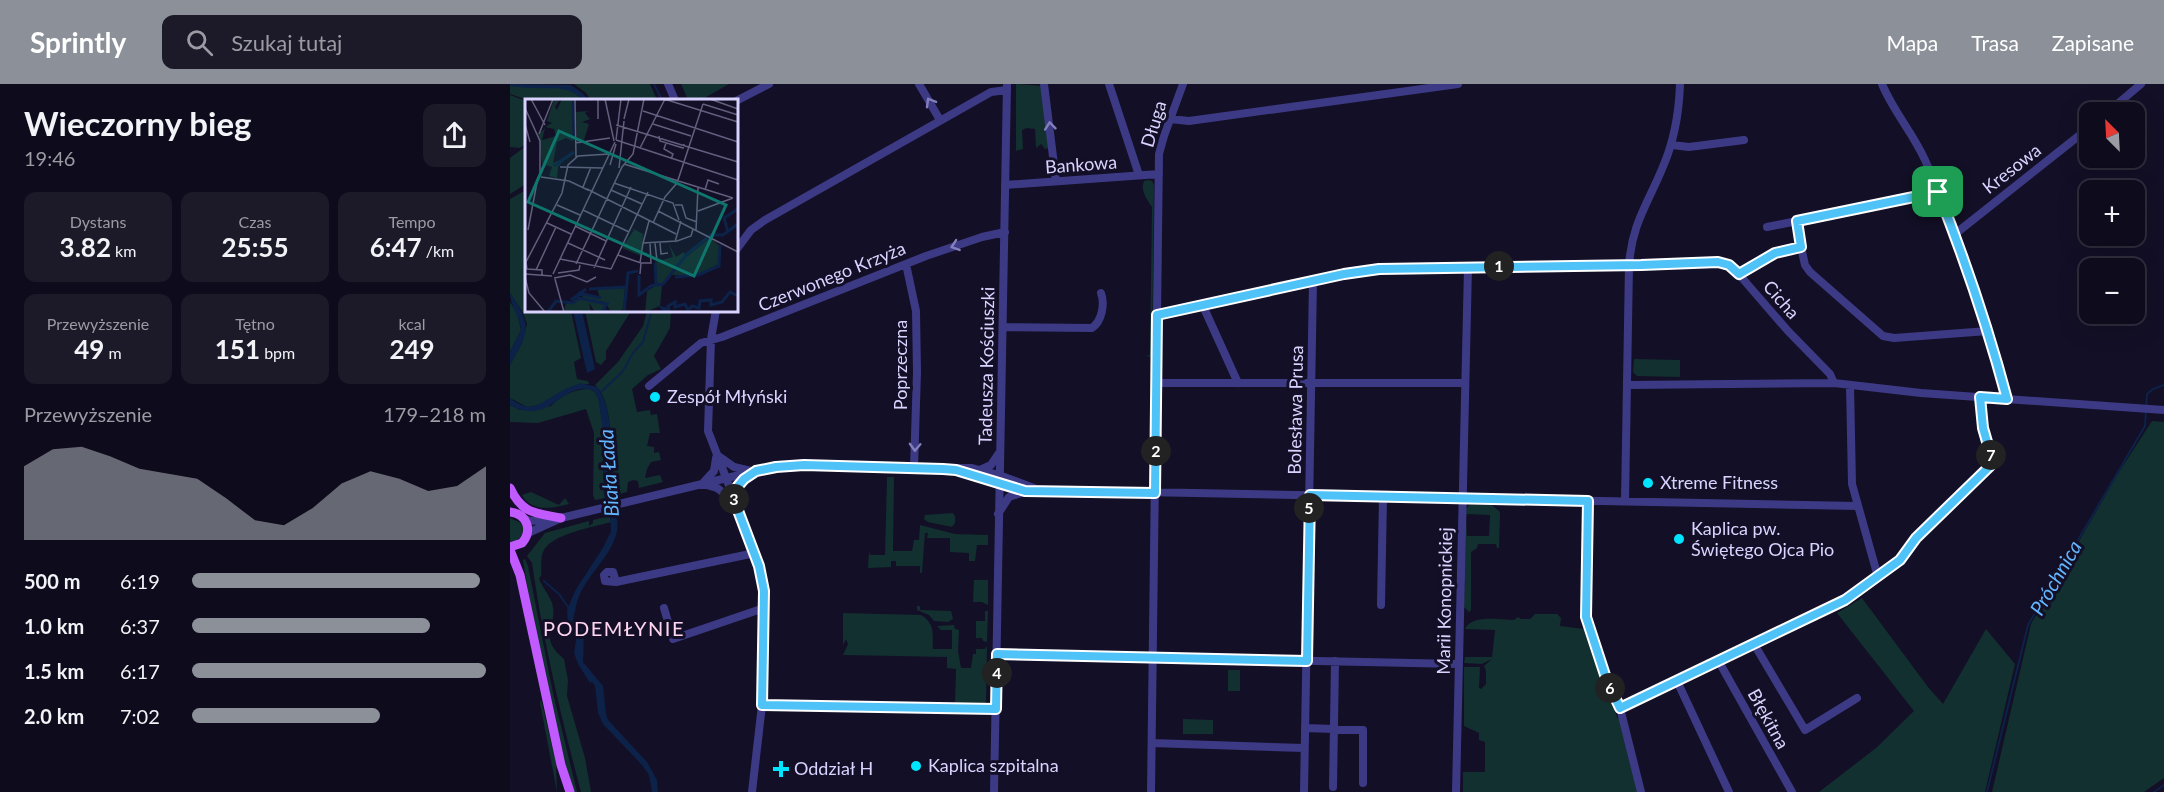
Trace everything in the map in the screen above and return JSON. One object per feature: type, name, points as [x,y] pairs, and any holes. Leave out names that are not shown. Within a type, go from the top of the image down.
[{"type":"main road","points":[[510,488],[516,501],[524,509],[561,518]]},
{"type":"main road","points":[[511,510],[525,519],[528,533],[524,541],[513,547],[561,765],[570,792]]},
{"type":"main road","points":[[561,765],[562,792]]},
{"type":"street","points":[[668,84],[675,99]]},
{"type":"street","points":[[738,100],[769,84]]},
{"type":"street","points":[[919,84],[940,120]]},
{"type":"street","points":[[1044,84],[1056,181]]},
{"type":"street","points":[[1108,84],[1139,175]]},
{"type":"street","name":"Długa","points":[[1151,792],[1160,147],[1184,84]]},
{"type":"street","points":[[1170,119],[1201,120],[1458,84]]},
{"type":"street","points":[[1624,501],[1631,241],[1636,223],[1672,145],[1679,111],[1680,84]]},
{"type":"street","points":[[1882,84],[1924,158],[1955,234],[1988,330],[2007,399]]},
{"type":"street","points":[[2120,102],[2141,84]]},
{"type":"street","points":[[740,237],[760,223],[940,120],[994,91],[1007,87]]},
{"type":"street","name":"Tadeusza Kościuszki","points":[[994,792],[1007,87]]},
{"type":"street","name":"Kresowa","points":[[1955,234],[2079,136]]},
{"type":"street","points":[[1672,145],[1689,147],[1744,141]]},
{"type":"street","name":"Bankowa","points":[[1005,185],[1159,174]]},
{"type":"street","points":[[1767,227],[1938,192]]},
{"type":"street","points":[[1797,221],[1805,265],[1809,272],[1883,336],[1894,339],[1988,330]]},
{"type":"street","name":"Czerwonego Krzyża","points":[[649,386],[701,344],[711,339],[906,264],[982,237],[1005,232]]},
{"type":"street","points":[[1739,274],[1775,253],[1801,247]]},
{"type":"street","name":"Cicha","points":[[1157,315],[1379,269],[1718,262],[1729,265],[1739,274],[1788,331],[1830,374],[1834,383]]},
{"type":"street","name":"Poprzeczna","points":[[906,264],[916,311],[914,468]]},
{"type":"street","name":"Marii Konopnickiej","points":[[1456,792],[1468,267]]},
{"type":"street","name":"Bolesława Prusa","points":[[1304,792],[1313,281]]},
{"type":"street","points":[[1203,306],[1238,383]]},
{"type":"street","points":[[716,312],[711,339],[707,423],[716,454],[762,577],[764,608],[762,705],[752,792]]},
{"type":"street","points":[[1003,327],[1088,328],[1098,323],[1100,313]]},
{"type":"street","points":[[1156,383],[1465,383]]},
{"type":"street","points":[[1627,385],[1834,383],[1980,397],[2164,410]]},
{"type":"street","points":[[1850,384],[1851,479],[1878,577]]},
{"type":"street","points":[[1620,708],[1845,600],[1900,560],[1916,538],[1990,466],[1992,459],[1983,428],[1980,397]]},
{"type":"street","points":[[980,470],[991,465],[1001,449]]},
{"type":"street","points":[[716,454],[736,468],[756,471]]},
{"type":"street","points":[[702,484],[714,471],[716,454]]},
{"type":"street","points":[[525,519],[530,521],[561,518],[756,471],[804,465],[956,470],[1039,490]]},
{"type":"street","points":[[956,470],[966,468],[980,470],[1025,491]]},
{"type":"street","points":[[734,500],[740,483],[756,471]]},
{"type":"street","points":[[702,484],[717,488],[734,500]]},
{"type":"street","points":[[998,514],[1009,498],[1025,491],[1039,490],[1858,506]]},
{"type":"street","points":[[1381,605],[1383,497]]},
{"type":"street","points":[[1588,501],[1586,617],[1606,678],[1620,708],[1641,792]]},
{"type":"street","points":[[528,533],[561,518]]},
{"type":"street","points":[[616,582],[754,552]]},
{"type":"street","points":[[664,608],[673,639],[764,608]]},
{"type":"street","points":[[1754,644],[1805,730],[1857,698]]},
{"type":"street","points":[[997,654],[1459,664]]},
{"type":"street","name":"Błękitna","points":[[1718,660],[1792,792]]},
{"type":"street","points":[[1333,787],[1335,661]]},
{"type":"street","points":[[1677,681],[1729,792]]},
{"type":"street","points":[[762,705],[996,709]]},
{"type":"street","points":[[1305,717],[1317,728]]},
{"type":"street","points":[[1305,728],[1363,730],[1363,783]]},
{"type":"street","points":[[1152,743],[1305,748]]},
{"type":"green space","points":[[574,84],[650,84],[657,99],[590,99]]},
{"type":"green space","points":[[681,84],[729,84],[703,99],[688,99]]},
{"type":"green space","points":[[1016,84],[1043,86],[1049,148],[1045,149],[1041,144],[1036,148],[1035,129],[1027,128],[1022,130],[1023,149],[1016,151]]},
{"type":"green space","points":[[510,86],[564,88],[582,99],[525,99],[510,94]]},
{"type":"green space","points":[[510,95],[525,101],[525,145],[520,148],[510,147]]},
{"type":"green space","points":[[525,147],[525,185],[510,194],[510,158]]},
{"type":"green space","points":[[1148,180],[1154,185],[1152,357],[1145,356],[1150,355],[1152,207],[1143,188],[1144,181]]},
{"type":"green space","points":[[525,191],[525,312],[571,312],[581,358],[574,362],[577,379],[588,381],[589,384],[580,384],[543,403],[527,407],[510,398],[510,365],[522,343],[527,324],[510,293],[510,199]]},
{"type":"green space","points":[[510,302],[517,313],[521,330],[510,352]]},
{"type":"green space","points":[[585,312],[630,312],[606,351],[606,359],[601,365],[596,362]]},
{"type":"green space","points":[[647,312],[671,312],[670,328],[654,356],[661,369],[648,375],[632,389],[637,412],[650,410],[651,415],[657,414],[660,433],[650,433],[647,446],[654,447],[654,453],[659,452],[661,460],[651,462],[645,478],[660,475],[663,482],[639,488],[638,481],[633,480],[628,482],[627,492],[612,496],[609,491],[609,420],[602,394],[595,385],[618,362],[643,326]]},
{"type":"green space","points":[[1634,359],[1680,360],[1680,377],[1637,376],[1633,372]]},
{"type":"green space","points":[[589,389],[594,391],[598,397],[603,424],[603,478],[606,498],[595,500],[593,495],[594,433],[586,409],[538,423],[510,422],[510,405],[520,410],[551,406],[568,394]]},
{"type":"green space","points":[[2152,421],[2164,422],[2164,778],[2144,792],[1992,792],[2031,624],[2119,472]]},
{"type":"green space","points":[[887,477],[894,477],[893,551],[912,551],[914,540],[919,540],[920,525],[955,534],[988,535],[988,545],[977,545],[975,561],[969,561],[969,553],[950,552],[950,538],[927,538],[928,533],[925,533],[922,573],[920,573],[920,566],[896,566],[896,561],[891,561],[891,567],[868,568],[869,551],[870,555],[885,555]]},
{"type":"green space","points":[[531,492],[559,505],[565,498],[569,504],[550,508],[537,507],[526,501],[522,495]]},
{"type":"green space","points":[[1469,505],[1492,505],[1500,512],[1499,548],[1496,544],[1478,544],[1477,548],[1471,552],[1471,610],[1469,612],[1464,607],[1466,518],[1467,536],[1489,536],[1490,515],[1467,514],[1466,517],[1466,509]]},
{"type":"green space","points":[[953,513],[955,523],[952,527],[924,519],[925,515]]},
{"type":"green space","points":[[610,516],[611,522],[573,532],[554,540],[547,546],[542,555],[539,578],[552,603],[551,644],[564,659],[568,680],[567,696],[585,758],[591,792],[581,792],[553,678],[532,563],[527,556],[545,533],[589,521],[589,526],[593,520]]},
{"type":"green space","points":[[510,518],[521,523],[523,533],[520,538],[510,542]]},
{"type":"green space","points":[[525,559],[553,693],[577,792],[573,792],[551,705],[528,589],[523,560]]},
{"type":"green space","points":[[974,580],[988,580],[988,605],[973,602]]},
{"type":"green space","points":[[1862,598],[1943,704],[1986,629],[2015,664],[1985,792],[1819,792],[1876,748],[1914,711],[1837,613]]},
{"type":"green space","points":[[917,606],[920,606],[920,610],[951,611],[953,619],[948,622],[934,621],[929,615],[917,610]]},
{"type":"green space","points":[[985,611],[988,611],[987,642],[982,638],[976,638],[976,621],[985,621]]},
{"type":"green space","points":[[843,613],[921,615],[931,626],[933,649],[952,649],[952,630],[941,630],[937,626],[954,625],[955,629],[959,630],[958,651],[961,668],[971,668],[976,649],[985,649],[987,646],[986,703],[955,703],[956,669],[947,668],[947,657],[843,655],[848,644],[846,639],[843,645]]},
{"type":"green space","points":[[1535,614],[1557,614],[1561,618],[1560,626],[1584,629],[1601,681],[1620,719],[1638,792],[1463,792],[1463,772],[1485,772],[1485,742],[1479,740],[1479,733],[1464,726],[1464,667],[1480,667],[1479,688],[1481,689],[1486,684],[1484,666],[1492,659],[1482,664],[1464,663],[1465,657],[1492,657],[1495,630],[1465,629],[1474,621],[1514,620],[1518,617],[1530,619]]},
{"type":"green space","points":[[1228,670],[1240,670],[1240,691],[1228,691]]},
{"type":"green space","points":[[541,699],[556,763],[557,792],[540,703]]},
{"type":"green space","points":[[1183,719],[1213,720],[1213,734],[1183,734]]},
{"type":"water","points":[[510,84],[571,85],[588,99],[582,99],[572,92],[554,88],[510,86]]},
{"type":"water","points":[[510,293],[522,313],[526,328],[522,344],[510,365],[510,352],[521,330]]},
{"type":"water","points":[[573,312],[582,312],[595,369],[587,373]]},
{"type":"water","name":"Biała Łada","points":[[580,383],[597,387],[609,417],[609,489],[616,513],[617,530],[607,554],[583,588],[573,622],[581,627],[584,634],[583,662],[603,686],[608,720],[647,762],[657,780],[658,792],[652,792],[649,775],[642,765],[603,724],[598,713],[595,686],[592,682],[590,683],[574,653],[577,634],[568,625],[567,610],[575,591],[611,531],[610,517],[603,492],[604,439],[598,397],[594,391],[583,389],[574,391],[536,411],[510,405],[510,398],[524,406],[534,406]]},
{"type":"waterway","points":[[654,84],[662,99]]},
{"type":"waterway","points":[[601,392],[623,371],[633,353],[643,342],[651,312]]},
{"type":"waterway","name":"Próchnica","points":[[1987,792],[2028,625],[2145,426],[2147,394],[2164,385]]},
{"type":"waterway","points":[[544,581],[559,594],[570,610]]},
{"type":"waterway","points":[[2154,792],[2164,785]]},
{"type":"place","name":"Zespół Młyński","points":[[655,397]]},
{"type":"place","name":"Xtreme Fitness","points":[[1648,483]]},
{"type":"place","name":"Kaplica pw. Świętego Ojca Pio","points":[[1679,539]]},
{"type":"place","name":"Kaplica szpitalna","points":[[916,766]]},
{"type":"place","name":"Oddział H","points":[[781,769]]},
{"type":"district","name":"PODEMŁYNIE","points":[[614,629]]},
{"type":"route","points":[[1938,192],[1967,264],[2007,399],[1980,397],[1983,428],[1992,459],[1990,466],[1910,544],[1900,560],[1845,600],[1620,708],[1606,678],[1586,617],[1588,501],[1310,495],[1307,661],[997,654],[996,709],[762,705],[764,591],[754,552],[734,500],[740,483],[756,471],[804,465],[943,469],[956,470],[1033,492],[1039,490],[1155,493],[1157,315],[1344,274],[1387,268],[1718,262],[1729,265],[1739,274],[1775,253],[1801,247],[1797,221],[1938,192]]}]
